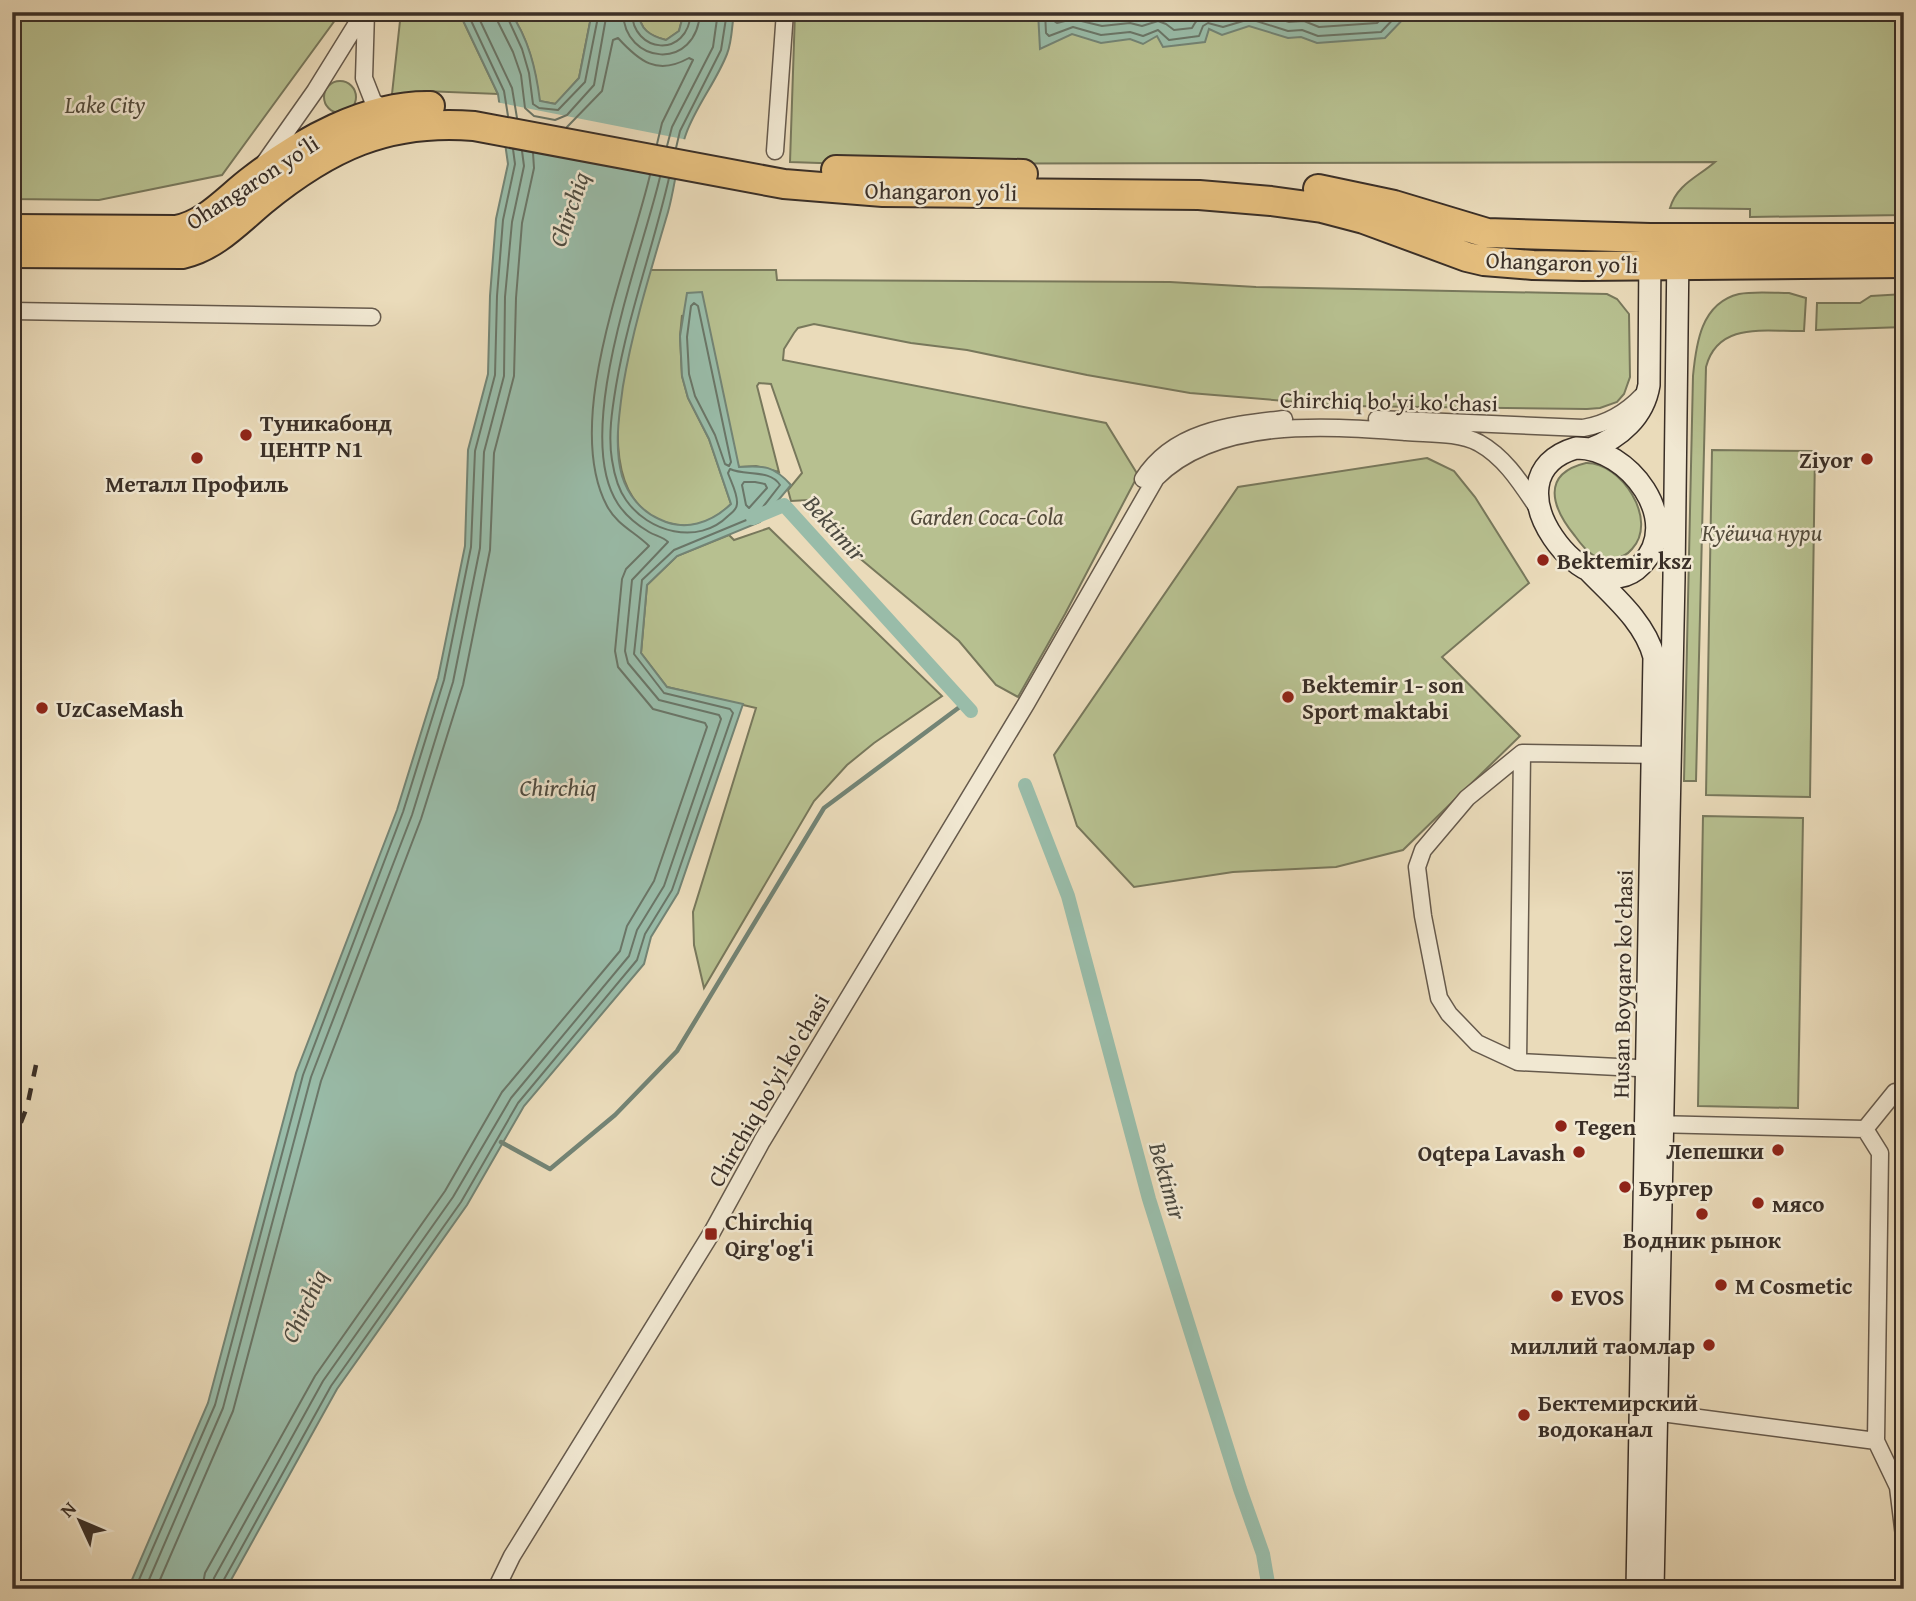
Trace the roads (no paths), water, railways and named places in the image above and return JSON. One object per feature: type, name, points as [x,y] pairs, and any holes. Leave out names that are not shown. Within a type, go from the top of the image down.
[{"type":"highway","name":"Ohangaron yoʻli","points":[[12,229],[187,228],[208,216],[254,178],[329,131],[385,111],[423,106],[698,160],[784,184],[883,192],[1199,195],[1322,208],[1364,219],[1484,261],[1533,265],[1650,265],[1678,251],[1904,238]]},
{"type":"highway","name":"Ohangaron yoʻli","points":[[12,253],[182,254],[194,251],[221,236],[303,170],[341,149],[374,135],[403,127],[476,117]]},
{"type":"highway","name":"Ohangaron yoʻli","points":[[698,160],[835,170],[1197,176],[1324,190],[1382,202],[1487,233],[1650,237],[1678,251],[1904,263]]},
{"type":"main road","points":[[1540,512],[1537,488],[1540,475],[1547,465],[1570,450],[1590,449],[1609,440],[1629,425],[1643,406],[1649,385],[1650,237]]},
{"type":"main road","name":"Husan Boyqaro ko'chasi","points":[[1653,1589],[1649,1412],[1655,1069],[1661,755],[1674,576],[1678,251]]},
{"type":"main road","name":"Husan Boyqaro ko'chasi","points":[[1589,571],[1608,578],[1621,577],[1644,563],[1656,538],[1675,442]]},
{"type":"main road","name":"Husan Boyqaro ko'chasi","points":[[1590,449],[1621,467],[1639,483],[1653,504],[1674,576]]},
{"type":"main road","name":"Husan Boyqaro ko'chasi","points":[[1540,512],[1562,547],[1629,613],[1651,643],[1661,755]]},
{"type":"main road","name":"Husan Boyqaro ko'chasi","points":[[1637,1589],[1649,1412]]},
{"type":"street","points":[[365,12],[364,78],[373,101],[385,111]]},
{"type":"street","points":[[254,178],[315,91],[365,12]]},
{"type":"street","points":[[775,151],[785,12]]},
{"type":"street","points":[[12,311],[372,317]]},
{"type":"street","name":"Chirchiq bo'yi ko'chasi","points":[[1077,613],[1097,565],[1148,471],[1161,457],[1189,438],[1215,429],[1284,419],[1352,418],[1583,428],[1609,421],[1633,406],[1649,385]]},
{"type":"street","name":"Chirchiq bo'yi ko'chasi","points":[[496,1589],[512,1556],[711,1234],[762,1141],[1026,704],[1156,478],[1180,458],[1225,440],[1277,430],[1349,428],[1463,438],[1480,444],[1506,465],[1540,512]]},
{"type":"street","name":"Chirchiq bo'yi ko'chasi","points":[[1549,428],[1590,449]]},
{"type":"street","points":[[1518,1062],[1522,753]]},
{"type":"street","points":[[1655,1069],[1518,1062],[1477,1043],[1449,1014],[1439,998],[1423,916],[1417,867],[1423,850],[1467,798],[1522,753],[1661,755]]},
{"type":"street","points":[[1865,1129],[1895,1092],[1904,1092]]},
{"type":"street","points":[[1654,1124],[1865,1129]]},
{"type":"street","points":[[1865,1129],[1880,1153],[1876,1441],[1898,1487],[1904,1536]]},
{"type":"street","points":[[1649,1412],[1876,1441]]},
{"type":"water","name":"Chirchiq","points":[[459,12],[510,12],[531,55],[540,101],[555,104],[579,78],[592,12],[639,12],[646,31],[666,40],[679,31],[684,12],[734,12],[727,54],[690,124],[680,153],[670,202],[627,364],[619,420],[618,454],[628,490],[646,512],[659,519],[678,525],[697,524],[715,516],[731,504],[709,439],[688,398],[682,376],[680,336],[687,293],[702,292],[739,467],[755,466],[774,470],[791,485],[760,522],[677,556],[647,585],[641,653],[667,687],[743,704],[678,893],[651,937],[644,964],[524,1106],[467,1205],[337,1389],[226,1589],[128,1589],[208,1403],[296,1073],[397,810],[438,678],[465,546],[468,450],[488,374],[496,219],[508,164],[498,94]]},
{"type":"water","points":[[1038,12],[1410,12],[1385,38],[1317,43],[1301,37],[1288,38],[1249,26],[1222,35],[1209,29],[1205,42],[1163,47],[1157,36],[1143,44],[1130,39],[1101,43],[1072,34],[1040,49]]},
{"type":"waterway","name":"Bektimir","points":[[753,518],[784,505],[971,711]]},
{"type":"waterway","points":[[501,1142],[550,1169],[615,1115],[677,1051],[824,808],[965,703]]},
{"type":"waterway","name":"Bektimir","points":[[1025,785],[1068,896],[1149,1199],[1263,1554],[1269,1589]]},
{"type":"railway","points":[[12,1145],[27,1107],[36,1065]]},
{"type":"place","name":"Туникабонд ЦЕНТР N1","points":[[246,435]]},
{"type":"place","name":"Металл Профиль","points":[[197,458]]},
{"type":"place","name":"Ziyor","points":[[1867,459]]},
{"type":"place","name":"Bektemir ksz","points":[[1543,560]]},
{"type":"place","name":"Bektemir 1- son Sport maktabi","points":[[1288,697]]},
{"type":"place","name":"UzCaseMash","points":[[42,708]]},
{"type":"place","name":"Tegen","points":[[1561,1126]]},
{"type":"place","name":"Лепешки","points":[[1778,1150]]},
{"type":"place","name":"Oqtepa Lavash","points":[[1579,1152]]},
{"type":"place","name":"Бургер","points":[[1625,1187]]},
{"type":"place","name":"мясо","points":[[1758,1203]]},
{"type":"place","name":"Водник рынок","points":[[1702,1214]]},
{"type":"place","name":"Chirchiq Qirg'og'i","points":[[711,1234]]},
{"type":"place","name":"M Cosmetic","points":[[1721,1285]]},
{"type":"place","name":"EVOS","points":[[1557,1296]]},
{"type":"place","name":"миллий таомлар","points":[[1709,1345]]},
{"type":"place","name":"Бектемирский водоканал","points":[[1524,1415]]},
{"type":"park label","name":"Lake City","points":[[105,104]]},
{"type":"park label","name":"Garden Coca-Cola","points":[[987,516]]},
{"type":"park label","name":"Куёшча нури","points":[[1762,532]]}]
